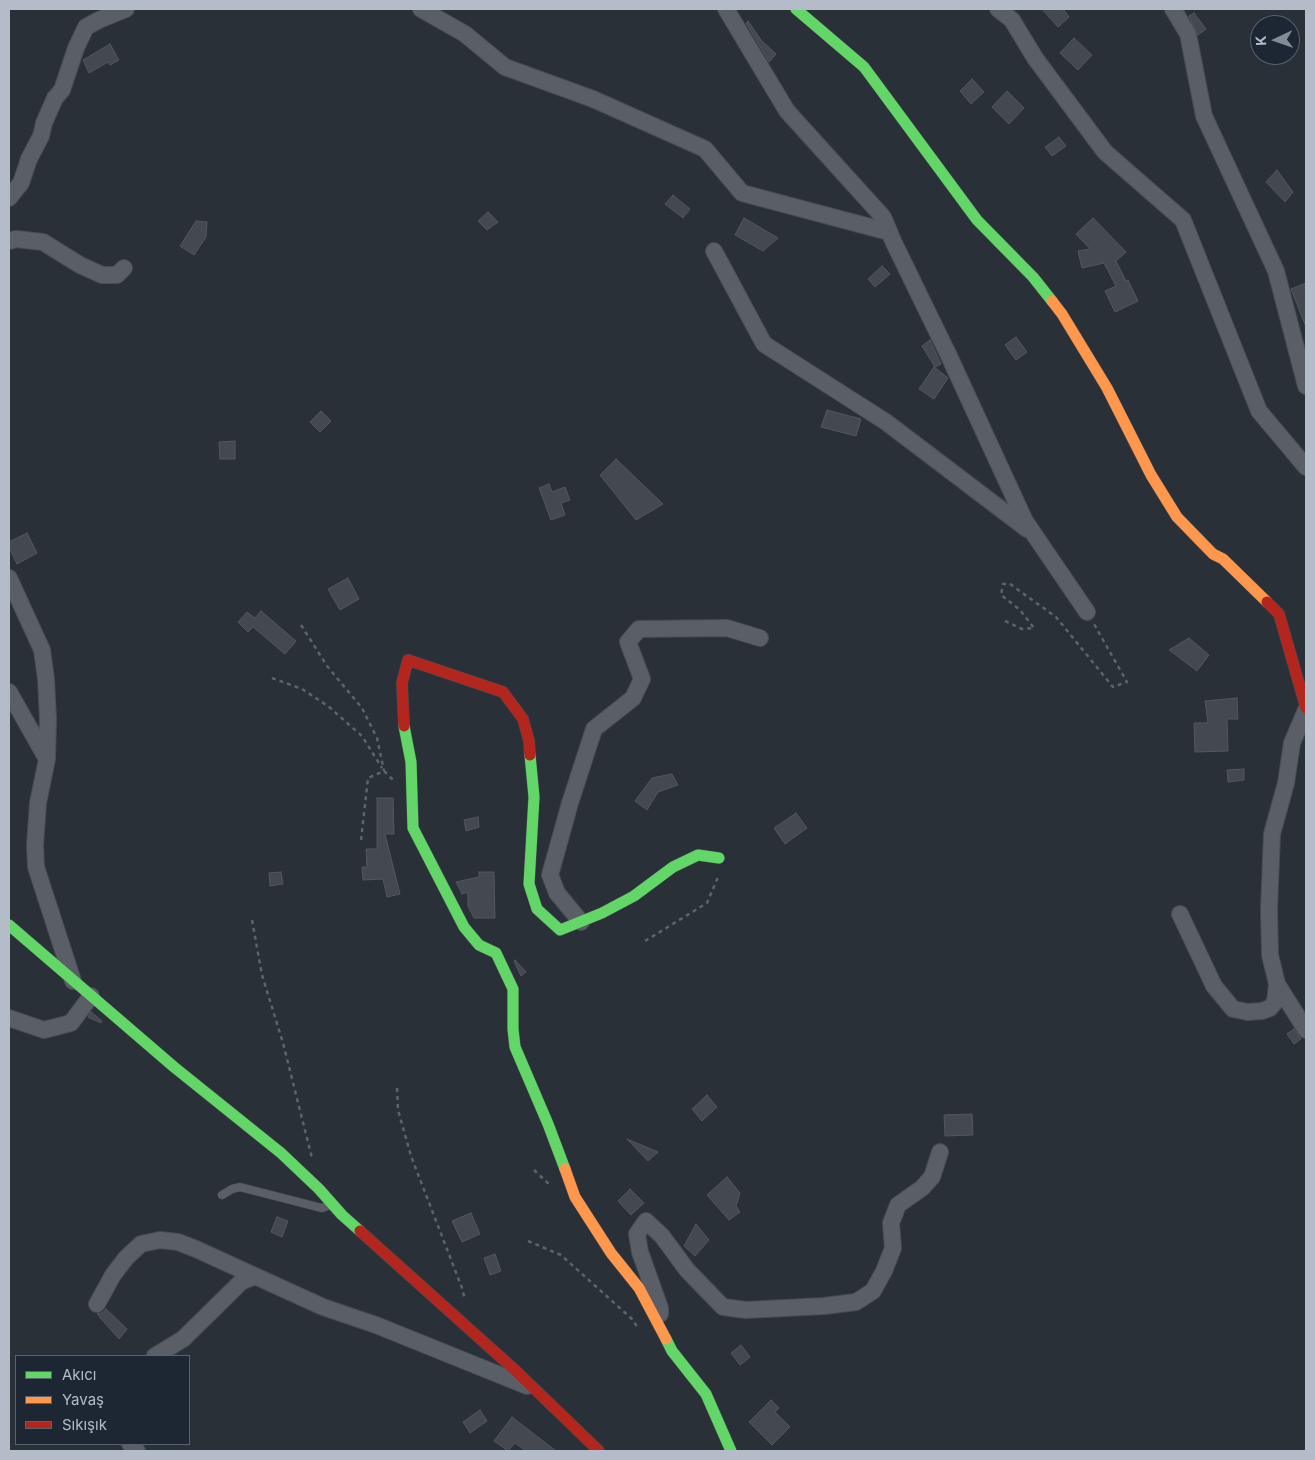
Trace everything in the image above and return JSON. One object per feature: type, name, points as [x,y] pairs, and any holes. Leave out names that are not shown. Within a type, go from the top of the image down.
[{"type":"street","points":[[420,9],[465,34],[504,67],[593,99],[705,148],[742,193],[889,232]]},
{"type":"street","points":[[726,9],[788,111],[883,217],[1025,521],[1087,612]]},
{"type":"street","points":[[796,9],[864,67],[977,220],[1033,277],[1062,314],[1107,388],[1151,475],[1177,517],[1213,554],[1223,559],[1279,614],[1306,709],[1292,743],[1286,783],[1272,834],[1269,909],[1270,954],[1277,984],[1276,1002],[1262,1012],[1233,1009],[1214,986],[1180,914]]},
{"type":"street","points":[[998,9],[1012,20],[1035,58],[1105,152],[1183,220],[1259,411],[1306,466]]},
{"type":"street","points":[[1173,9],[1188,34],[1204,116],[1276,271],[1306,386]]},
{"type":"street","points":[[9,198],[21,183],[51,107],[55,98],[62,90],[76,48],[86,27],[99,20],[134,10]]},
{"type":"street","points":[[9,241],[16,239],[43,242],[80,265],[102,274],[117,275],[124,268]]},
{"type":"street","points":[[714,251],[764,344],[886,422],[1034,534]]},
{"type":"street","points":[[9,578],[42,650],[47,689],[47,759],[38,803],[35,845],[36,867],[73,981]]},
{"type":"street","points":[[581,922],[556,893],[550,875],[594,729],[633,698],[642,679],[628,642],[639,629],[727,628],[760,638]]},
{"type":"street","points":[[719,858],[698,855],[673,866],[634,896],[560,930],[537,909],[529,884],[534,797],[529,741],[523,719],[503,692],[408,660],[402,683],[404,723],[411,762],[413,828],[464,927],[480,945],[496,953],[513,989],[515,1047],[548,1124],[575,1197],[611,1253],[639,1288],[672,1351],[706,1394],[731,1451]]},
{"type":"street","points":[[9,692],[47,759]]},
{"type":"street","points":[[9,925],[174,1067],[280,1153],[319,1188],[342,1215],[432,1294],[599,1451]]},
{"type":"street","points":[[1277,984],[1306,1030]]},
{"type":"street","points":[[9,1018],[44,1030],[71,1022],[91,996]]},
{"type":"street","points":[[659,1327],[660,1308],[640,1252],[637,1234],[646,1220],[662,1236],[687,1270],[723,1307],[746,1310],[856,1302],[872,1291],[884,1271],[894,1248],[891,1223],[898,1205],[922,1188],[932,1176],[940,1152]]},
{"type":"street","points":[[97,1304],[113,1275],[126,1258],[141,1244],[160,1240],[178,1242],[323,1307],[376,1324],[534,1388]]},
{"type":"street","points":[[157,1355],[183,1339],[241,1282],[255,1276]]},
{"type":"lane","points":[[222,1195],[240,1187],[322,1208],[332,1204]]},
{"type":"path","points":[[1005,621],[1022,629],[1034,628],[1020,610],[1001,594],[1003,584],[1010,584],[1056,617],[1112,687],[1127,682],[1087,612]]},
{"type":"path","points":[[301,625],[327,666],[362,708],[377,738],[384,771]]},
{"type":"path","points":[[272,678],[302,689],[328,706],[362,736],[384,771],[412,800]]},
{"type":"path","points":[[361,840],[368,778],[384,771]]},
{"type":"path","points":[[645,941],[708,902],[719,876],[719,858]]},
{"type":"path","points":[[252,920],[262,975],[283,1043],[313,1160]]},
{"type":"path","points":[[397,1088],[398,1110],[411,1156],[462,1288],[466,1305]]},
{"type":"path","points":[[528,1241],[561,1255],[632,1320],[642,1334]]},
{"type":"building","points":[[1042,9],[1063,9],[1069,17],[1058,27]]},
{"type":"building","points":[[1194,13],[1206,29],[1198,35],[1189,16]]},
{"type":"building","points":[[748,21],[761,40],[776,54],[769,62],[746,23]]},
{"type":"building","points":[[1074,38],[1092,55],[1078,70],[1060,53]]},
{"type":"building","points":[[110,44],[119,60],[110,65],[108,62],[89,73],[83,60]]},
{"type":"building","points":[[972,79],[984,92],[971,104],[960,91]]},
{"type":"building","points":[[1007,91],[1024,108],[1009,124],[992,107]]},
{"type":"building","points":[[1059,137],[1066,146],[1052,156],[1045,147]]},
{"type":"building","points":[[1277,170],[1293,192],[1285,202],[1266,182]]},
{"type":"building","points":[[673,195],[690,209],[683,218],[665,204]]},
{"type":"building","points":[[488,212],[498,222],[487,230],[478,221]]},
{"type":"building","points":[[744,218],[778,238],[763,251],[735,235]]},
{"type":"building","points":[[1093,218],[1126,252],[1116,261],[1138,301],[1115,312],[1105,291],[1116,286],[1104,263],[1082,268],[1078,251],[1090,249],[1076,234]]},
{"type":"building","points":[[196,221],[207,222],[206,237],[194,255],[180,246]]},
{"type":"building","points":[[882,266],[890,274],[875,287],[868,279]]},
{"type":"building","points":[[1306,283],[1306,327],[1291,289]]},
{"type":"building","points":[[1016,337],[1027,352],[1016,360],[1005,345]]},
{"type":"building","points":[[930,340],[941,364],[935,367],[922,346]]},
{"type":"building","points":[[934,367],[948,378],[934,399],[919,389]]},
{"type":"building","points":[[827,410],[861,419],[856,436],[821,427]]},
{"type":"building","points":[[321,411],[331,421],[320,432],[310,422]]},
{"type":"building","points":[[235,441],[235,459],[220,459],[219,442]]},
{"type":"building","points":[[616,459],[663,504],[636,520],[600,475]]},
{"type":"building","points":[[549,484],[552,492],[565,487],[570,500],[561,503],[565,515],[551,520],[539,488]]},
{"type":"building","points":[[27,533],[37,553],[17,564],[9,547],[9,542]]},
{"type":"building","points":[[348,578],[359,599],[340,610],[328,589]]},
{"type":"building","points":[[261,611],[296,641],[285,654],[253,627],[248,632],[238,622],[247,612],[255,618]]},
{"type":"building","points":[[1189,638],[1209,655],[1197,671],[1169,650]]},
{"type":"building","points":[[1237,698],[1238,719],[1227,719],[1228,751],[1195,752],[1194,723],[1208,723],[1205,701]]},
{"type":"building","points":[[1244,769],[1244,780],[1228,782],[1227,770]]},
{"type":"building","points":[[672,774],[678,785],[658,792],[647,810],[635,801],[652,778]]},
{"type":"building","points":[[377,798],[393,798],[394,834],[385,834],[400,894],[387,897],[383,879],[363,880],[362,867],[367,867],[366,849],[377,849]]},
{"type":"building","points":[[796,813],[807,828],[785,844],[774,828]]},
{"type":"building","points":[[478,817],[479,827],[466,831],[464,820]]},
{"type":"building","points":[[281,872],[283,884],[270,886],[269,873]]},
{"type":"building","points":[[479,872],[494,872],[495,918],[474,918],[468,906],[468,892],[462,894],[456,882],[479,877]]},
{"type":"building","points":[[514,961],[526,972],[521,976]]},
{"type":"building","points":[[91,1012],[102,1021],[101,1023],[88,1017]]},
{"type":"building","points":[[1294,1029],[1301,1039],[1294,1044],[1287,1034]]},
{"type":"building","points":[[707,1095],[717,1107],[702,1121],[692,1109]]},
{"type":"building","points":[[972,1114],[973,1135],[945,1136],[944,1115]]},
{"type":"building","points":[[627,1139],[658,1152],[648,1161]]},
{"type":"building","points":[[727,1177],[740,1193],[736,1206],[740,1212],[729,1220],[707,1195]]},
{"type":"building","points":[[630,1189],[644,1203],[631,1215],[618,1201]]},
{"type":"building","points":[[471,1213],[480,1234],[462,1242],[452,1221]]},
{"type":"building","points":[[277,1217],[288,1221],[282,1237],[271,1232]]},
{"type":"building","points":[[696,1224],[709,1240],[695,1256],[684,1246]]},
{"type":"building","points":[[495,1254],[501,1271],[490,1275],[484,1258]]},
{"type":"building","points":[[106,1309],[127,1329],[119,1339],[97,1314],[102,1313]]},
{"type":"building","points":[[741,1345],[750,1357],[740,1365],[731,1353]]},
{"type":"building","points":[[771,1400],[779,1408],[775,1412],[790,1427],[772,1445],[749,1422]]},
{"type":"building","points":[[480,1410],[487,1421],[470,1433],[463,1422]]},
{"type":"building","points":[[512,1417],[556,1451],[526,1451],[515,1443],[508,1451],[494,1441]]},
{"type":"traffic: fast","points":[[796,9],[864,67],[977,220],[1033,277],[1052,301]]},
{"type":"traffic: fast","points":[[404,726],[411,762],[413,828],[464,927],[479,945],[496,953],[513,989],[515,1047],[565,1169]]},
{"type":"traffic: fast","points":[[530,755],[534,797],[529,884],[537,909],[560,930],[602,913],[634,896],[673,867],[698,855],[719,858]]},
{"type":"traffic: fast","points":[[9,925],[174,1067],[281,1153],[360,1231]]},
{"type":"traffic: fast","points":[[666,1339],[672,1351],[706,1394],[731,1451]]},
{"type":"traffic: slow","points":[[1052,301],[1062,314],[1107,388],[1151,475],[1177,517],[1213,554],[1223,559],[1267,602]]},
{"type":"traffic: slow","points":[[565,1169],[575,1197],[611,1253],[639,1288],[666,1339]]},
{"type":"traffic: jam","points":[[1267,602],[1279,614],[1306,708]]},
{"type":"traffic: jam","points":[[404,726],[402,683],[408,660],[503,692],[523,719],[529,741],[530,755]]},
{"type":"traffic: jam","points":[[360,1231],[516,1371],[599,1451]]}]
